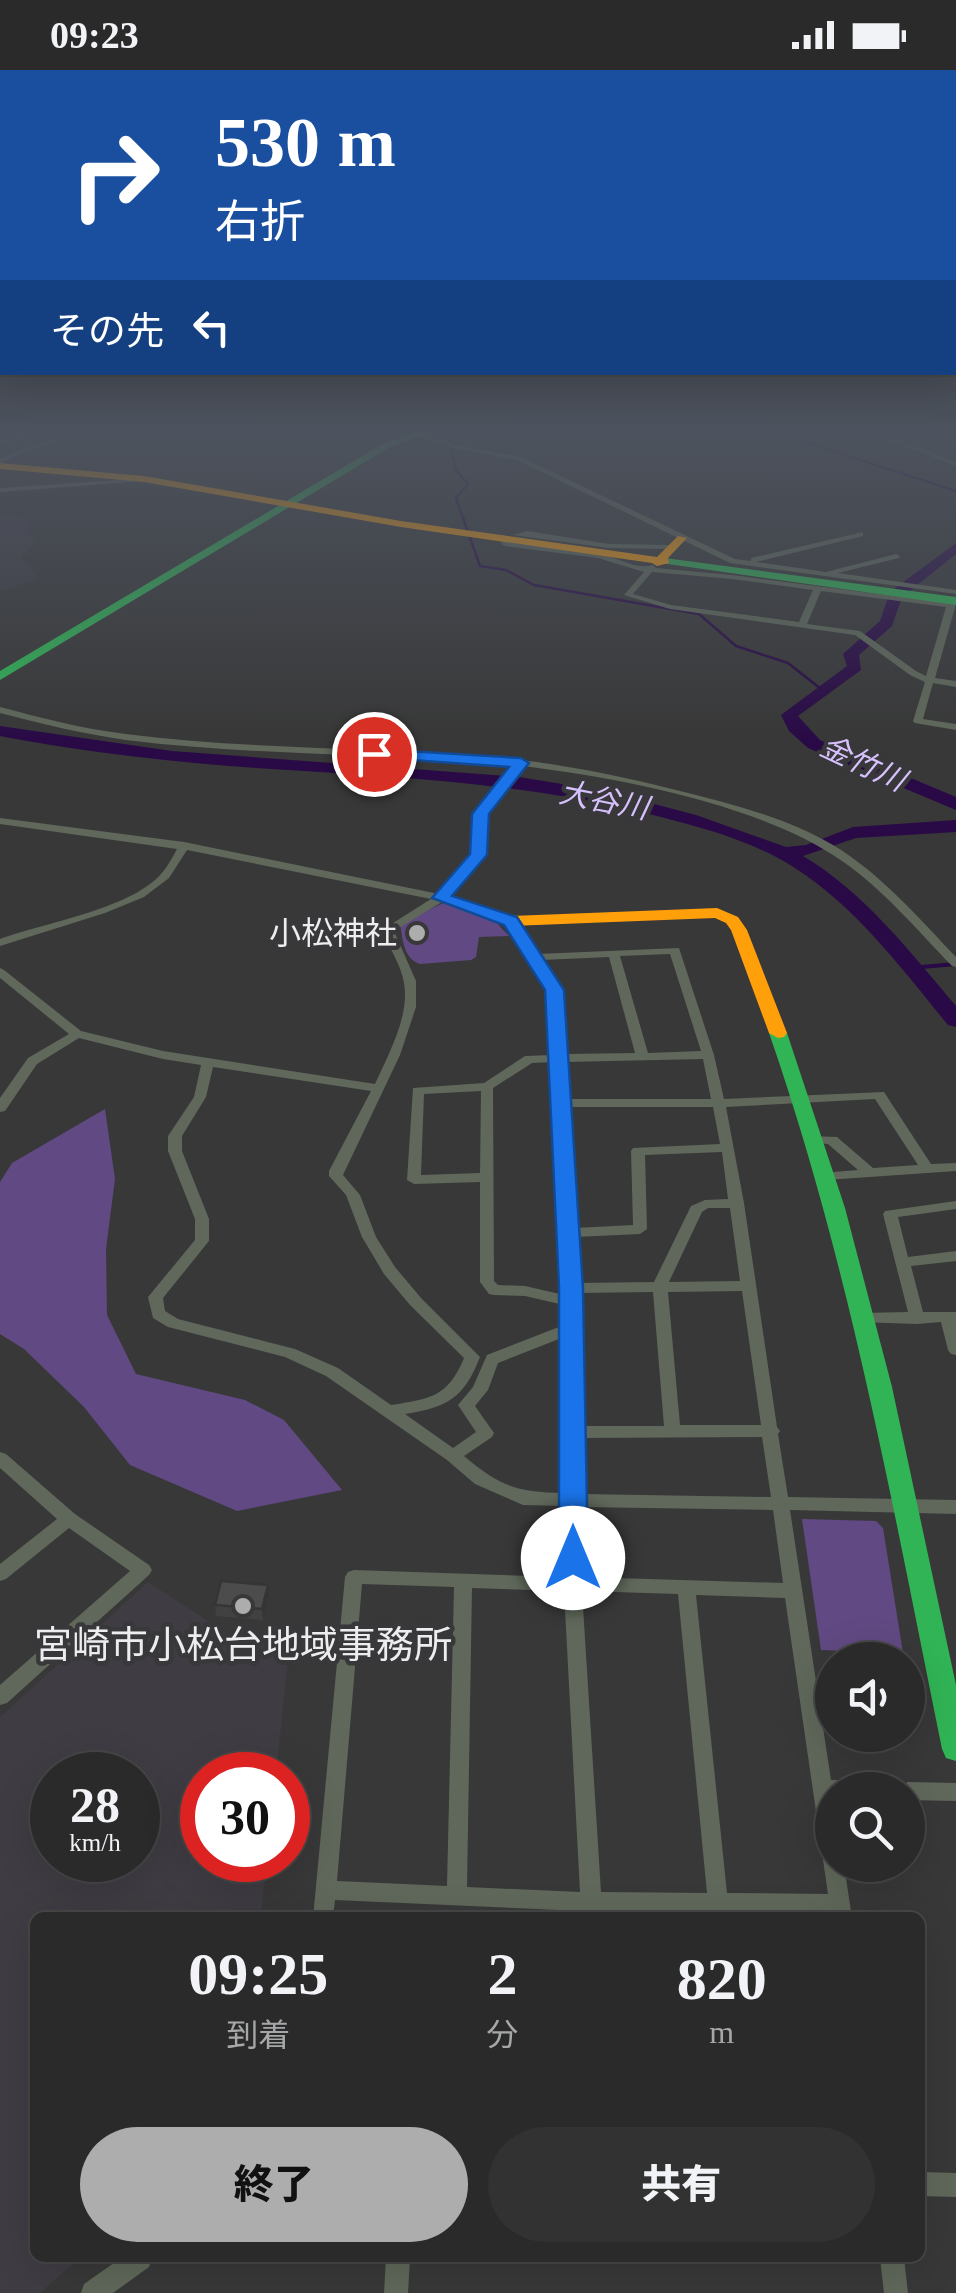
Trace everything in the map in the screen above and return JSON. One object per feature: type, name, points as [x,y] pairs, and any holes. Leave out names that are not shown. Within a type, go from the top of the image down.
[{"type":"street","points":[[0,676],[245,532]]},
{"type":"street","points":[[469,532],[667,551],[823,574],[888,589]]},
{"type":"street","points":[[660,532],[667,551]]},
{"type":"street","points":[[660,532],[667,551]]},
{"type":"street","points":[[744,562],[860,534]]},
{"type":"street","points":[[667,551],[818,588],[888,589]]},
{"type":"street","points":[[667,551],[955,600],[918,721],[956,728]]},
{"type":"street","points":[[667,551],[628,594],[670,607],[857,633],[928,680],[956,684]]},
{"type":"street","points":[[823,574],[896,556]]},
{"type":"street","points":[[802,626],[818,588]]},
{"type":"street","points":[[0,710],[68,726],[188,743],[520,764],[692,797],[748,813],[810,838],[884,889],[956,964]]},
{"type":"street","points":[[389,1411],[436,1404],[462,1386],[472,1356],[395,1280],[368,1236],[350,1185],[336,1176],[406,1017],[411,988],[388,930],[441,898],[478,855],[480,814],[520,764]]},
{"type":"street","points":[[0,821],[184,846],[441,898],[511,921],[717,912],[732,920],[803,1099],[826,1176],[862,1318],[956,1749]]},
{"type":"street","points":[[0,943],[124,901],[156,885],[168,874],[184,846]]},
{"type":"street","points":[[511,921],[554,990],[561,1058],[571,1295],[573,1586],[592,1910]]},
{"type":"street","points":[[537,958],[675,950],[708,1055],[728,1148],[820,1772]]},
{"type":"street","points":[[614,954],[643,1058]]},
{"type":"street","points":[[0,972],[77,1034],[208,1063],[378,1088]]},
{"type":"street","points":[[0,1108],[32,1061],[77,1034]]},
{"type":"street","points":[[488,1177],[414,1180],[418,1091],[487,1087],[529,1059],[708,1055]]},
{"type":"street","points":[[208,1063],[200,1097],[175,1136],[175,1151],[202,1219],[202,1242],[156,1297],[158,1314],[173,1323],[290,1354],[332,1372],[499,1491],[523,1500],[956,1507]]},
{"type":"street","points":[[487,1087],[487,1282],[494,1290],[571,1295],[660,1286],[748,1286]]},
{"type":"street","points":[[564,1102],[718,1103],[880,1095],[927,1169]]},
{"type":"street","points":[[815,1139],[832,1140],[870,1173]]},
{"type":"street","points":[[567,1233],[640,1229],[638,1151],[728,1148]]},
{"type":"street","points":[[826,1176],[956,1167]]},
{"type":"street","points":[[672,1429],[660,1286],[696,1209],[705,1204],[737,1203]]},
{"type":"street","points":[[917,1319],[890,1214],[956,1205]]},
{"type":"street","points":[[903,1262],[956,1256]]},
{"type":"street","points":[[862,1318],[951,1318],[956,1350]]},
{"type":"street","points":[[453,1456],[486,1433],[466,1405],[480,1390],[492,1359],[571,1328]]},
{"type":"street","points":[[574,1432],[772,1431]]},
{"type":"street","points":[[0,1460],[69,1519],[143,1570],[0,1697]]},
{"type":"street","points":[[0,1574],[69,1519]]},
{"type":"street","points":[[323,1912],[354,1577],[793,1591]]},
{"type":"street","points":[[457,1897],[463,1582]]},
{"type":"street","points":[[686,1590],[718,1904]]},
{"type":"street","points":[[925,1791],[956,1792]]},
{"type":"street","points":[[325,1890],[592,1910],[718,1904],[841,1911],[837,1882]]},
{"type":"street","points":[[925,2184],[956,2185]]},
{"type":"street","points":[[94,2293],[135,2262]]},
{"type":"street","points":[[396,2293],[398,2262]]},
{"type":"street","points":[[892,2262],[896,2293]]},
{"type":"shaded area","points":[[0,532],[29,532],[38,540],[21,557],[39,578],[0,592]]},
{"type":"shaded area","points":[[443,903],[490,916],[509,936],[479,937],[476,957],[471,960],[420,964],[414,961],[405,948],[400,924]]},
{"type":"shaded area","points":[[105,1109],[115,1179],[106,1249],[107,1315],[136,1374],[245,1400],[284,1420],[342,1490],[237,1511],[130,1465],[84,1407],[24,1349],[0,1334],[0,1182],[12,1163]]},
{"type":"shaded area","points":[[802,1519],[876,1521],[883,1528],[901,1642],[820,1642]]},
{"type":"shaded area","points":[[148,1582],[237,1640],[290,1640],[278,1752],[180,1752],[180,1882],[265,1882],[262,1912],[30,1912],[30,2262],[75,2262],[40,2293],[0,2293],[0,1717]]},
{"type":"building","points":[[221,1581],[268,1585],[262,1609],[215,1605]]},
{"type":"waterway","points":[[468,532],[480,566],[506,570],[534,585],[699,614],[736,646],[788,663],[821,689]]},
{"type":"waterway","name":"金竹川","points":[[956,547],[895,595],[887,623],[851,654],[855,667],[789,715],[795,727],[814,744],[956,804]]},
{"type":"waterway","name":"大谷川","points":[[0,731],[86,747],[172,756],[519,782],[605,797],[689,819],[784,853]]},
{"type":"waterway","name":"金竹川","points":[[784,853],[809,850],[853,833],[956,826]]},
{"type":"waterway","name":"大谷川","points":[[784,853],[852,905],[956,1020]]},
{"type":"waterway","points":[[910,968],[956,964]]},
{"type":"traffic: fast","points":[[0,676],[242,532]]},
{"type":"traffic: fast","points":[[665,561],[956,601]]},
{"type":"traffic: fast","points":[[778,1033],[808,1120],[859,1297],[956,1749]]},
{"type":"traffic: slow","points":[[456,532],[665,561]]},
{"type":"traffic: slow","points":[[657,563],[682,538]]},
{"type":"traffic: slow","points":[[511,921],[717,913],[732,920],[739,930],[778,1033]]},
{"type":"place","name":"小松神社","points":[[417,933]]},
{"type":"place","name":"宮崎市小松台地域事務所","points":[[243,1606]]},
{"type":"route","points":[[374,754],[521,763],[480,814],[478,855],[441,898],[511,921],[537,958],[557,1004],[571,1288],[573,1558]]}]
